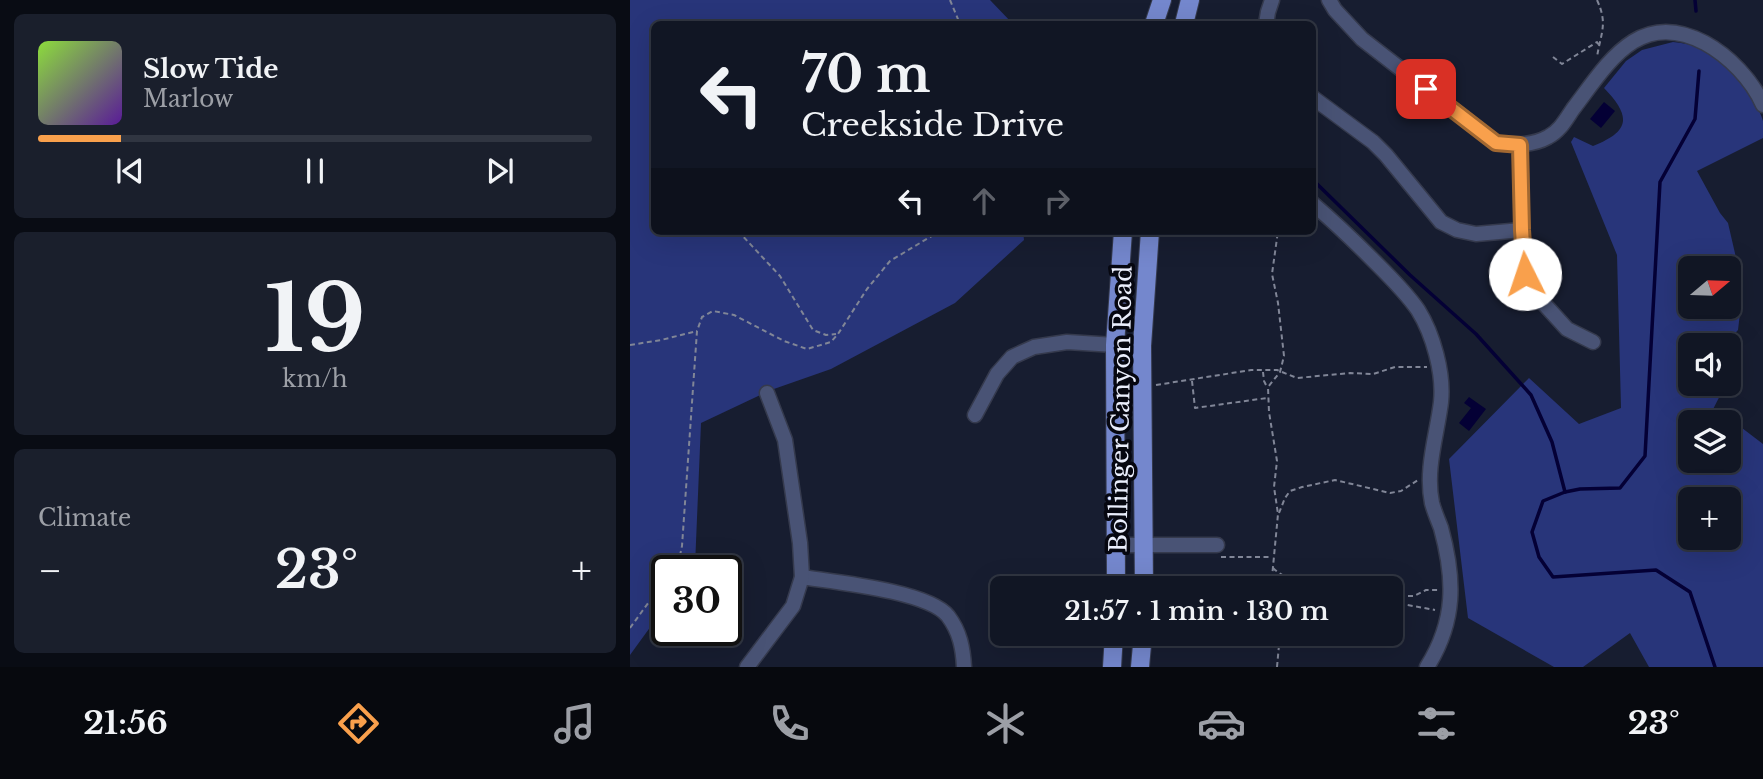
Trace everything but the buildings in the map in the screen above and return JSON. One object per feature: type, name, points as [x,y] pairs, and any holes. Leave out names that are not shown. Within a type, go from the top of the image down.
[{"type":"main road","points":[[1155,21],[1162,0]]},
{"type":"main road","points":[[1185,21],[1190,0]]},
{"type":"main road","name":"Bollinger Canyon Road","points":[[1115,576],[1115,345],[1124,235]]},
{"type":"main road","name":"Bollinger Canyon Road","points":[[1144,576],[1142,346],[1150,235]]},
{"type":"main road","points":[[1112,667],[1113,646]]},
{"type":"main road","points":[[1140,667],[1142,646]]},
{"type":"street","points":[[1266,21],[1272,0]]},
{"type":"street","points":[[1329,0],[1362,39],[1496,143],[1520,145],[1548,137],[1561,127],[1602,71],[1626,44],[1657,33],[1677,32],[1709,46],[1738,67],[1763,105]]},
{"type":"street","points":[[1316,100],[1380,148],[1441,222],[1457,230],[1476,234],[1522,230]]},
{"type":"street","points":[[1520,145],[1525,274],[1536,295],[1567,329],[1593,342]]},
{"type":"street","points":[[1316,207],[1389,276],[1418,310],[1436,352],[1441,399],[1430,469],[1432,503],[1449,570],[1450,612],[1444,634],[1427,667]]},
{"type":"street","points":[[975,415],[997,374],[1012,357],[1034,347],[1068,342],[1115,345]]},
{"type":"street","points":[[747,667],[793,606],[802,578],[800,543],[785,440],[767,393]]},
{"type":"street","points":[[1116,544],[1217,551]]},
{"type":"street","points":[[802,578],[873,587],[929,602],[947,614],[962,642],[964,667]]},
{"type":"path","points":[[950,0],[959,21]]},
{"type":"path","points":[[1597,0],[1604,20],[1597,58],[1602,71]]},
{"type":"path","points":[[1553,57],[1562,64],[1597,42],[1599,46]]},
{"type":"path","points":[[742,235],[780,276],[813,330],[826,335],[838,334]]},
{"type":"path","points":[[680,555],[697,331],[702,317],[713,311],[734,315],[783,341],[807,349],[831,342],[867,289],[890,261],[933,235]]},
{"type":"path","points":[[1268,387],[1280,372],[1284,351],[1272,274],[1277,235]]},
{"type":"path","points":[[630,345],[697,331]]},
{"type":"path","points":[[1142,388],[1251,370],[1280,372],[1297,378],[1350,373],[1373,374],[1395,367],[1438,368]]},
{"type":"path","points":[[1262,371],[1268,387],[1277,461],[1274,487],[1278,514],[1272,576]]},
{"type":"path","points":[[1191,380],[1195,408],[1268,398]]},
{"type":"path","points":[[1278,514],[1290,491],[1301,487],[1335,480],[1394,493],[1401,491],[1430,469]]},
{"type":"path","points":[[1217,551],[1240,556],[1274,557]]},
{"type":"path","points":[[1273,568],[1284,576]]},
{"type":"path","points":[[1403,596],[1414,596],[1431,589],[1450,592]]},
{"type":"path","points":[[630,628],[651,599]]},
{"type":"path","points":[[1403,604],[1450,612]]},
{"type":"path","points":[[1277,667],[1279,646]]},
{"type":"shaded area","points":[[630,0],[990,0],[1010,21],[651,21],[651,235],[1023,235],[1024,240],[955,303],[831,369],[771,390],[701,423],[695,555],[651,555],[651,626],[630,655]]},
{"type":"shaded area","points":[[1673,42],[1704,50],[1721,62],[1739,81],[1763,121],[1763,138],[1697,171],[1728,223],[1736,256],[1678,256],[1678,319],[1739,319],[1735,333],[1678,333],[1678,396],[1720,396],[1713,410],[1678,410],[1678,473],[1741,473],[1741,427],[1763,444],[1763,667],[1649,667],[1630,633],[1583,667],[1554,667],[1468,618],[1449,459],[1529,378],[1579,424],[1621,408],[1617,255],[1571,142],[1574,137],[1593,146],[1615,135],[1620,128],[1623,122],[1619,107],[1604,88],[1626,61],[1642,50]]},
{"type":"shaded area","points":[[1604,102],[1615,111],[1601,128],[1590,119]]},
{"type":"shaded area","points":[[1469,397],[1486,409],[1469,431],[1459,423],[1471,408],[1464,403]]},
{"type":"waterway","points":[[1695,0],[1696,11]]},
{"type":"waterway","points":[[1699,71],[1695,119],[1660,182],[1645,456],[1620,488],[1580,489],[1543,501],[1532,532],[1539,557],[1553,577],[1656,570],[1690,592],[1715,667]]},
{"type":"waterway","points":[[1316,183],[1410,275],[1476,334],[1531,395],[1552,442],[1565,492]]},
{"type":"route","points":[[1426,89],[1496,143],[1520,145],[1525,274]]}]
